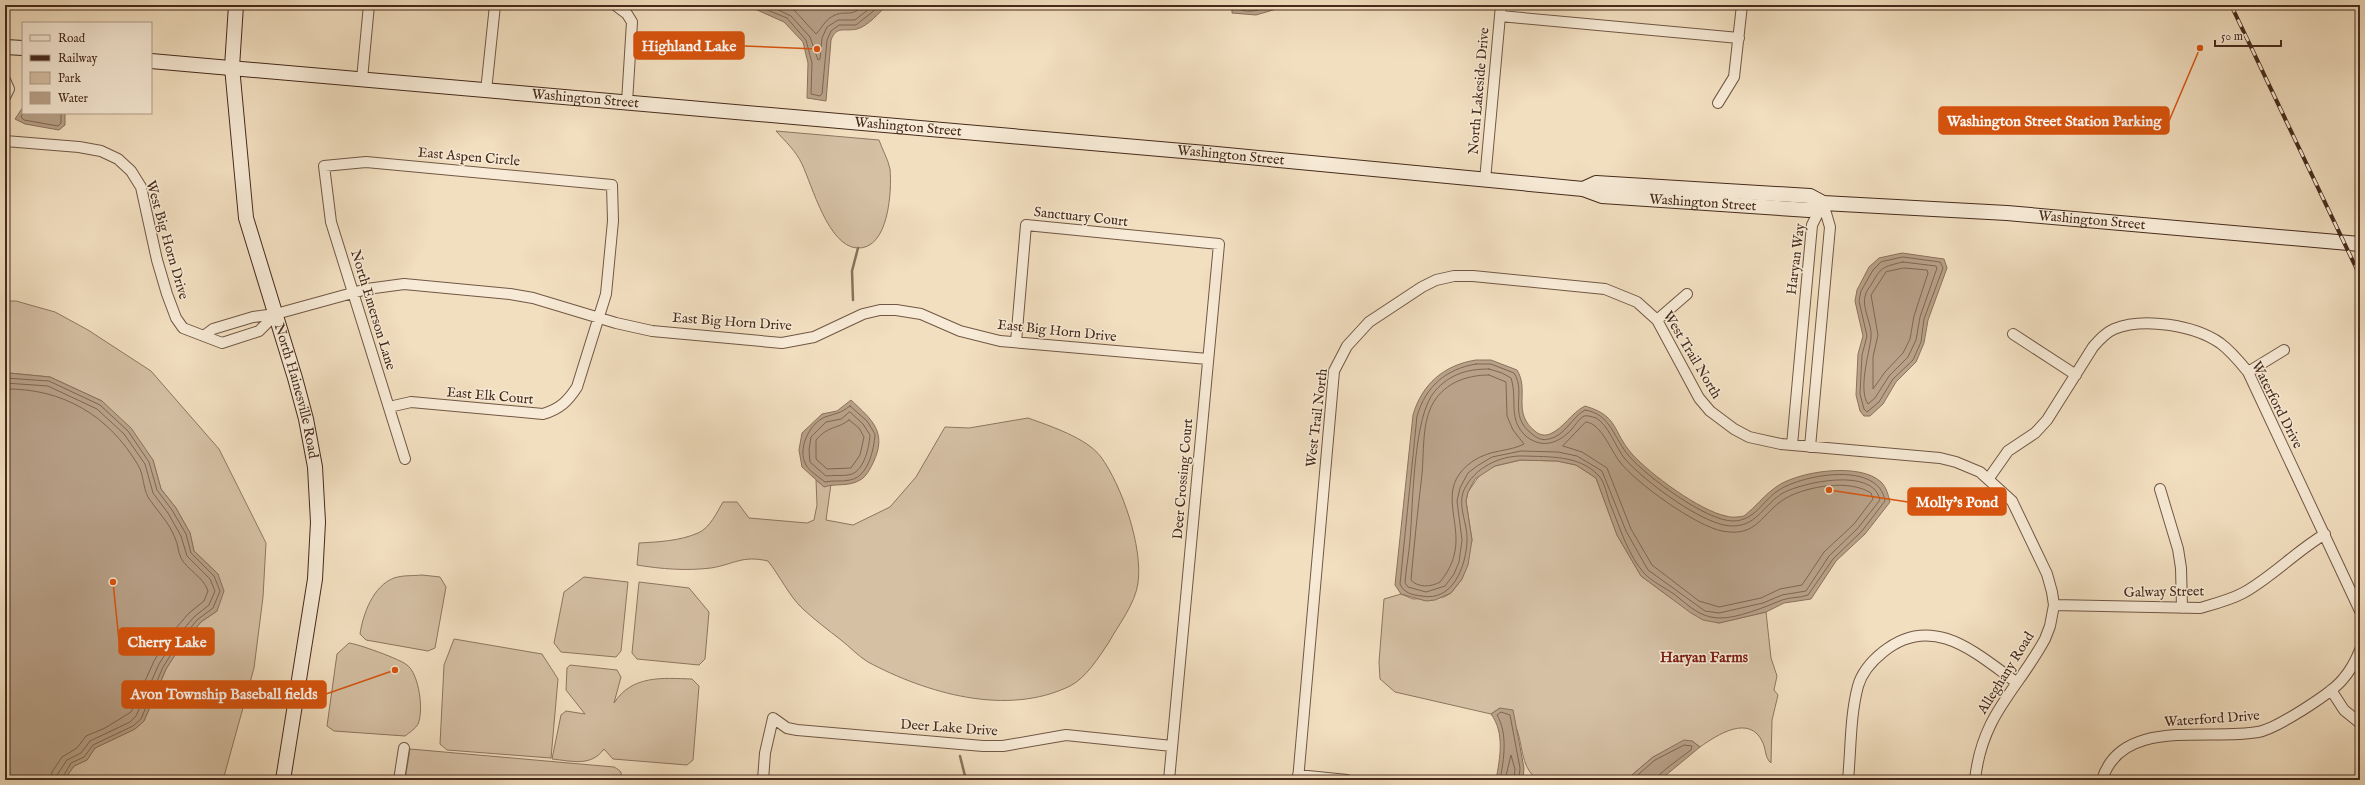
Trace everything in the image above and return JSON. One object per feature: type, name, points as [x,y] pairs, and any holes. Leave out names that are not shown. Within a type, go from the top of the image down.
[{"type":"main road","name":"North Hainesville Road","points":[[236,5],[232,67],[246,218],[276,314],[306,419],[315,467],[318,522],[315,579],[283,780]]},
{"type":"main road","points":[[5,47],[22,48]]},
{"type":"main road","name":"Washington Street","points":[[152,61],[627,102],[1583,189],[1596,183],[1810,196],[1823,203],[2007,213],[2360,244]]},
{"type":"street","points":[[362,79],[369,5]]},
{"type":"street","points":[[486,91],[495,5]]},
{"type":"street","points":[[615,5],[628,14],[632,22],[627,102]]},
{"type":"street","name":"North Lakeside Drive","points":[[1485,180],[1501,5]]},
{"type":"street","points":[[1718,103],[1734,77],[1742,5]]},
{"type":"street","points":[[1500,16],[1739,38]]},
{"type":"street","points":[[5,80],[9,89],[5,97]]},
{"type":"street","name":"West Big Horn Drive","points":[[5,141],[80,147],[101,152],[118,159],[131,171],[141,188],[157,260],[176,318],[184,328],[194,334],[205,335],[222,344],[260,331],[276,314]]},
{"type":"street","name":"East Aspen Circle","points":[[324,166],[366,162],[612,185]]},
{"type":"street","name":"North Emerson Lane","points":[[324,166],[331,222],[405,459]]},
{"type":"street","name":"East Elk Court","points":[[389,407],[411,402],[529,414],[551,412],[569,400],[578,387],[606,294],[613,221],[612,185]]},
{"type":"street","name":"Haryan Way","points":[[1801,446],[1812,225],[1823,203]]},
{"type":"street","name":"Haryan Way","points":[[1801,446],[1830,226],[1823,203]]},
{"type":"street","name":"Sanctuary Court","points":[[1016,342],[1026,225],[1155,238]]},
{"type":"street","name":"Deer Crossing Court","points":[[1155,238],[1219,244],[1169,780]]},
{"type":"street","name":"West Trail North","points":[[1298,778],[1334,371],[1347,346],[1369,322],[1422,286],[1454,276],[1605,289],[1637,302],[1657,320],[1688,380],[1699,398],[1710,410],[1734,429],[1749,437],[1801,446]]},
{"type":"street","name":"East Big Horn Drive","points":[[276,314],[388,284],[404,284],[510,294],[533,298],[599,318],[652,331],[782,342],[814,338],[863,314],[880,310],[896,310],[928,316],[960,331],[980,337],[1016,342],[1208,360]]},
{"type":"street","points":[[1657,320],[1687,294]]},
{"type":"street","points":[[205,335],[213,329],[253,317],[276,314]]},
{"type":"street","name":"Waterford Drive","points":[[1989,478],[2008,451],[2035,433],[2047,420],[2102,337],[2113,330],[2132,324],[2145,323],[2185,328],[2204,334],[2221,344],[2248,372],[2360,611]]},
{"type":"street","points":[[2013,334],[2076,375]]},
{"type":"street","points":[[2248,372],[2284,350]]},
{"type":"street","name":"Alleghany Road","points":[[1801,446],[1940,458],[1956,462],[1980,472],[1989,478],[2012,501],[2047,574],[2054,605],[2050,626],[2045,638],[1997,711],[1985,734],[1976,780]]},
{"type":"street","points":[[2160,489],[2178,549],[2181,568],[2182,608]]},
{"type":"street","name":"Galway Street","points":[[2054,605],[2200,608],[2217,604],[2242,594],[2302,547],[2325,534]]},
{"type":"street","points":[[1848,780],[1855,699],[1858,684],[1867,668],[1889,647],[1902,640],[1920,636],[1935,636],[1955,640],[2016,682]]},
{"type":"street","name":"Waterford Drive","points":[[2102,780],[2115,756],[2135,741],[2147,738],[2260,732],[2273,727],[2331,690],[2343,680],[2360,650]]},
{"type":"street","points":[[2331,690],[2344,710],[2360,723]]},
{"type":"street","name":"Deer Lake Drive","points":[[763,780],[765,753],[773,718],[787,728],[797,730],[983,746],[1003,746],[1066,735],[1172,746]]},
{"type":"street","points":[[399,780],[404,748]]},
{"type":"street","points":[[1298,778],[1347,780]]},
{"type":"green space","points":[[776,131],[879,140],[890,169],[889,204],[882,229],[876,239],[868,246],[857,248],[847,245],[829,226],[822,213],[800,159]]},
{"type":"green space","points":[[5,301],[16,301],[55,312],[88,330],[151,371],[219,449],[266,543],[263,597],[254,668],[223,780],[64,780],[74,766],[87,760],[95,748],[135,729],[144,721],[166,669],[182,644],[201,622],[217,611],[218,574],[194,551],[190,533],[176,508],[161,489],[153,460],[102,401],[50,377],[9,373],[5,375]]},
{"type":"green space","points":[[1028,418],[1078,438],[1095,450],[1101,457],[1109,469],[1123,500],[1134,535],[1137,552],[1139,568],[1138,583],[1134,599],[1109,642],[1087,673],[1070,686],[1046,695],[1020,700],[994,700],[967,697],[941,691],[915,683],[891,673],[861,657],[798,604],[768,561],[752,559],[711,568],[692,569],[637,565],[639,543],[661,542],[691,536],[698,533],[710,524],[723,502],[737,502],[749,518],[807,523],[814,520],[817,505],[816,480],[824,486],[831,484],[826,520],[853,525],[890,507],[916,477],[945,427],[969,428]]},
{"type":"green space","points":[[1521,460],[1558,461],[1576,465],[1596,478],[1617,535],[1641,576],[1671,598],[1719,623],[1766,612],[1771,658],[1777,676],[1774,690],[1778,695],[1772,720],[1771,763],[1763,743],[1757,734],[1750,729],[1742,728],[1733,729],[1715,737],[1700,747],[1692,741],[1653,757],[1626,780],[1539,780],[1533,776],[1526,764],[1516,727],[1500,708],[1491,714],[1395,692],[1380,679],[1379,662],[1384,599],[1401,594],[1413,599],[1444,597],[1451,593],[1462,579],[1472,540],[1466,501],[1468,492],[1481,473],[1495,466]]},
{"type":"green space","points":[[422,575],[440,577],[446,587],[435,648],[428,651],[366,640],[360,634],[364,618],[370,602],[380,587],[394,578]]},
{"type":"green space","points":[[584,577],[628,582],[621,651],[616,657],[561,652],[554,643],[564,592]]},
{"type":"green space","points":[[639,582],[689,588],[709,612],[705,659],[699,665],[637,659],[632,653]]},
{"type":"green space","points":[[454,639],[542,654],[558,679],[551,758],[447,750],[440,744],[444,665]]},
{"type":"green space","points":[[349,643],[403,662],[415,676],[419,693],[420,718],[414,729],[405,736],[334,731],[327,726],[337,654]]},
{"type":"green space","points":[[570,665],[617,670],[621,677],[614,703],[621,694],[630,687],[648,680],[670,678],[692,679],[699,686],[693,760],[687,765],[613,759],[604,749],[599,755],[587,761],[581,762],[552,759],[561,715],[566,711],[585,714],[566,690],[567,668]]},
{"type":"green space","points":[[410,749],[614,767],[620,771],[621,775],[620,780],[405,780]]},
{"type":"water","points":[[746,5],[887,5],[865,25],[857,29],[841,30],[833,35],[831,40],[826,101],[807,98],[808,63],[803,42],[784,22]]},
{"type":"water","points":[[1187,5],[1290,5],[1256,15],[1232,13],[1232,10],[1224,7],[1217,9]]},
{"type":"water","points":[[22,108],[22,114],[65,114],[65,125],[59,130],[25,124],[15,119]]},
{"type":"water","points":[[1902,253],[1944,259],[1947,268],[1928,320],[1924,343],[1916,362],[1896,382],[1883,404],[1870,416],[1864,416],[1860,411],[1856,395],[1858,354],[1863,336],[1855,301],[1857,290],[1869,267],[1879,258]]},
{"type":"water","points":[[1476,360],[1491,360],[1517,370],[1521,378],[1522,410],[1524,417],[1529,425],[1538,433],[1543,435],[1550,434],[1585,406],[1596,410],[1604,414],[1610,420],[1626,446],[1640,462],[1676,491],[1715,513],[1730,517],[1744,516],[1772,490],[1786,481],[1813,473],[1829,471],[1859,472],[1871,476],[1883,484],[1890,502],[1865,534],[1836,561],[1811,599],[1784,603],[1766,612],[1719,623],[1703,620],[1691,613],[1641,576],[1617,535],[1596,478],[1576,465],[1557,461],[1520,460],[1495,466],[1475,479],[1468,492],[1466,501],[1472,540],[1468,565],[1462,579],[1451,593],[1435,600],[1426,601],[1401,594],[1395,585],[1413,415],[1422,394],[1428,385],[1444,371],[1454,366]]},
{"type":"water","points":[[9,373],[50,377],[102,401],[131,428],[153,460],[161,489],[176,508],[190,533],[194,551],[218,574],[224,591],[217,611],[201,622],[182,644],[166,669],[144,721],[135,729],[95,748],[87,760],[74,766],[64,780],[5,780],[5,375]]},
{"type":"water","points":[[851,400],[876,427],[879,443],[877,452],[873,463],[862,479],[847,484],[824,487],[802,467],[799,450],[802,433],[822,414],[837,411]]},
{"type":"water","points":[[1500,708],[1513,710],[1524,768],[1523,780],[1496,780],[1500,754],[1500,737],[1491,714]]},
{"type":"water","points":[[1684,740],[1692,741],[1700,747],[1660,780],[1626,780],[1653,757]]},
{"type":"waterway","points":[[853,300],[852,271],[858,248]]},
{"type":"waterway","points":[[960,756],[966,780]]},
{"type":"railway","points":[[2231,5],[2360,276]]},
{"type":"place","name":"Washington Street Station Parking","points":[[2200,48]]},
{"type":"place","name":"Highland Lake","points":[[817,49]]},
{"type":"place","name":"Molly's Pond","points":[[1829,490]]},
{"type":"place","name":"Cherry Lake","points":[[113,582]]},
{"type":"place","name":"Avon Township Baseball fields","points":[[395,670]]},
{"type":"district","name":"Haryan Farms","points":[[1704,657]]}]
